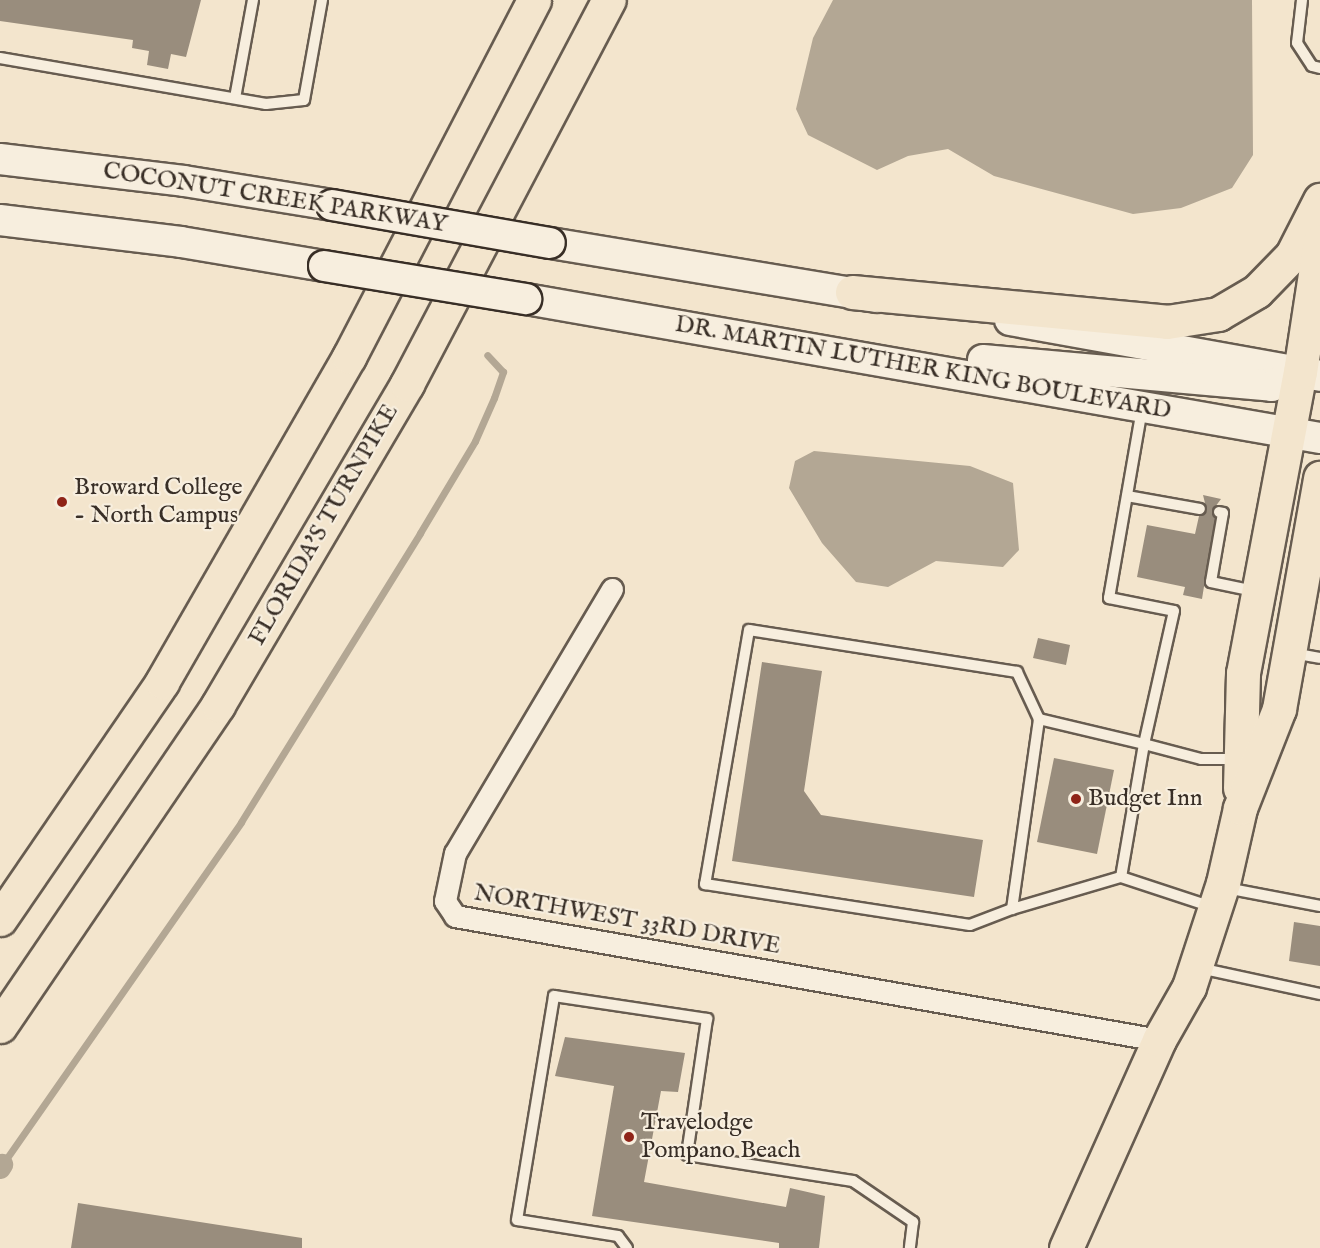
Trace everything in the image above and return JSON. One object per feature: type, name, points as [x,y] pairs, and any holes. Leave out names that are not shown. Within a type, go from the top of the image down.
[{"type":"main road","points":[[0,919],[162,682],[349,357],[534,0]]},
{"type":"main road","name":"FLORIDA'S TURNPIKE","points":[[0,1026],[218,705],[407,384],[609,0]]},
{"type":"main road","name":"COCONUT CREEK PARKWAY","points":[[0,159],[184,181],[852,292]]},
{"type":"main road","points":[[852,292],[1167,322],[1218,314],[1257,291],[1293,255],[1320,200]]},
{"type":"main road","name":"DR. MARTIN LUTHER KING BOULEVARD","points":[[0,220],[181,242],[1143,405],[1287,430],[1320,438]]},
{"type":"main road","points":[[1240,808],[1243,673],[1287,430],[1310,374],[1320,242]]},
{"type":"main road","points":[[852,292],[1310,374]]},
{"type":"main road","points":[[909,365],[955,357],[1272,386],[1310,374]]},
{"type":"main road","points":[[1066,1248],[1159,1040],[1189,987],[1218,898],[1240,808],[1279,709],[1305,655],[1320,478]]},
{"type":"street","name":"NORTHWEST 33RD DRIVE","points":[[612,589],[455,854],[445,901],[455,916],[1159,1040]]},
{"type":"lane","points":[[235,98],[253,0]]},
{"type":"lane","points":[[0,58],[266,104],[304,100],[322,0]]},
{"type":"lane","points":[[1302,0],[1298,43],[1312,66],[1320,68]]},
{"type":"lane","points":[[1121,877],[1144,744],[1174,611],[1109,598],[1143,405]]},
{"type":"lane","points":[[1127,496],[1200,509]]},
{"type":"lane","points":[[1219,512],[1223,513],[1211,582],[1257,592]]},
{"type":"lane","points":[[1012,909],[1039,719],[1017,672],[749,630],[705,884],[970,925],[1012,909],[1121,877],[1218,898],[1320,906]]},
{"type":"lane","points":[[1039,719],[1201,759],[1241,759]]},
{"type":"lane","points":[[1196,967],[1244,981],[1320,994]]},
{"type":"lane","points":[[627,1248],[618,1236],[518,1220],[554,996],[707,1019],[687,1155],[853,1181],[913,1222],[910,1248]]},
{"type":"shaded area","points":[[833,0],[1252,0],[1253,155],[1232,188],[1181,208],[1133,214],[994,176],[948,149],[908,156],[877,170],[808,135],[796,109],[813,38]]},
{"type":"shaded area","points":[[814,451],[970,466],[1013,483],[1019,550],[1003,567],[936,561],[888,587],[856,582],[822,543],[789,488],[795,461]]},
{"type":"building","points":[[0,0],[201,0],[186,57],[171,54],[168,69],[147,65],[149,51],[132,48],[133,40],[0,21]]},
{"type":"building","points":[[1203,495],[1221,499],[1212,511],[1215,518],[1202,599],[1183,595],[1185,587],[1137,577],[1147,525],[1195,534],[1199,516],[1207,511]]},
{"type":"building","points":[[1038,638],[1070,645],[1066,665],[1033,658]]},
{"type":"building","points":[[762,662],[822,671],[804,791],[821,815],[983,840],[974,897],[732,861]]},
{"type":"building","points":[[1054,758],[1114,770],[1097,854],[1037,842]]},
{"type":"building","points":[[1294,922],[1320,926],[1320,966],[1289,961]]},
{"type":"building","name":"Travelodge Pompano Beach","points":[[565,1037],[685,1053],[678,1092],[661,1091],[644,1182],[786,1207],[790,1188],[825,1196],[819,1248],[779,1248],[779,1243],[592,1216],[614,1086],[555,1076]]},
{"type":"building","points":[[78,1203],[302,1238],[302,1248],[71,1248]]},
{"type":"waterway","points":[[2,1165],[241,822],[420,533],[475,441],[494,398],[503,372],[487,355]]},
{"type":"place","name":"Broward College - North Campus","points":[[62,502]]},
{"type":"place","name":"Budget Inn","points":[[1076,799]]},
{"type":"place","name":"Travelodge Pompano Beach","points":[[629,1137]]}]
